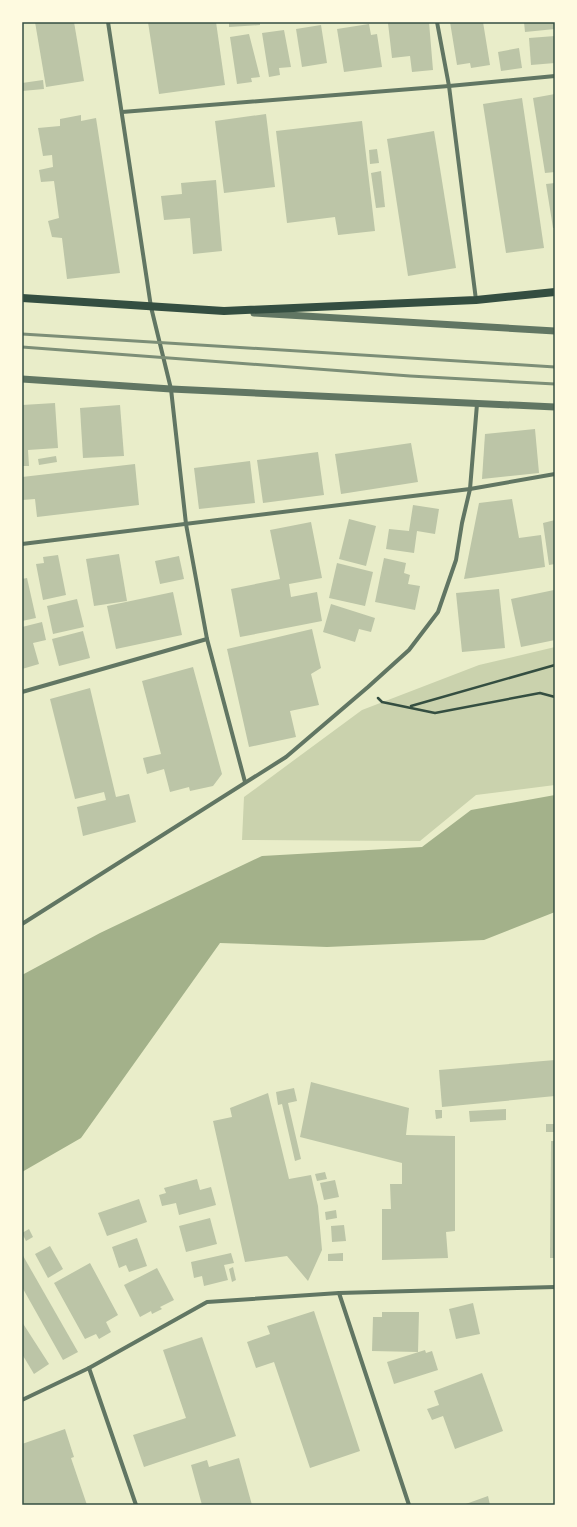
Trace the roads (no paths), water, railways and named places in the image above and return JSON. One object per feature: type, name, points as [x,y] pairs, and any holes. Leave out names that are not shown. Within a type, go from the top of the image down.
[{"type":"main road","points":[[22,298],[224,311],[476,300],[555,292]]},
{"type":"street","points":[[108,22],[151,307],[171,389],[186,524],[207,639],[245,782]]},
{"type":"street","points":[[437,22],[449,86],[476,300]]},
{"type":"street","points":[[122,112],[555,76]]},
{"type":"street","points":[[224,311],[555,331]]},
{"type":"street","points":[[22,379],[171,389],[555,407]]},
{"type":"street","points":[[22,924],[286,757],[409,650],[438,612],[456,560],[462,523],[470,489],[477,404]]},
{"type":"street","points":[[22,544],[470,489],[555,474]]},
{"type":"street","points":[[22,692],[207,639]]},
{"type":"street","points":[[22,1400],[89,1368],[207,1302],[339,1293],[555,1287]]},
{"type":"street","points":[[339,1293],[409,1505]]},
{"type":"street","points":[[89,1368],[136,1505]]},
{"type":"railway","points":[[22,334],[555,367]]},
{"type":"railway","points":[[22,347],[410,376],[555,384]]}]
